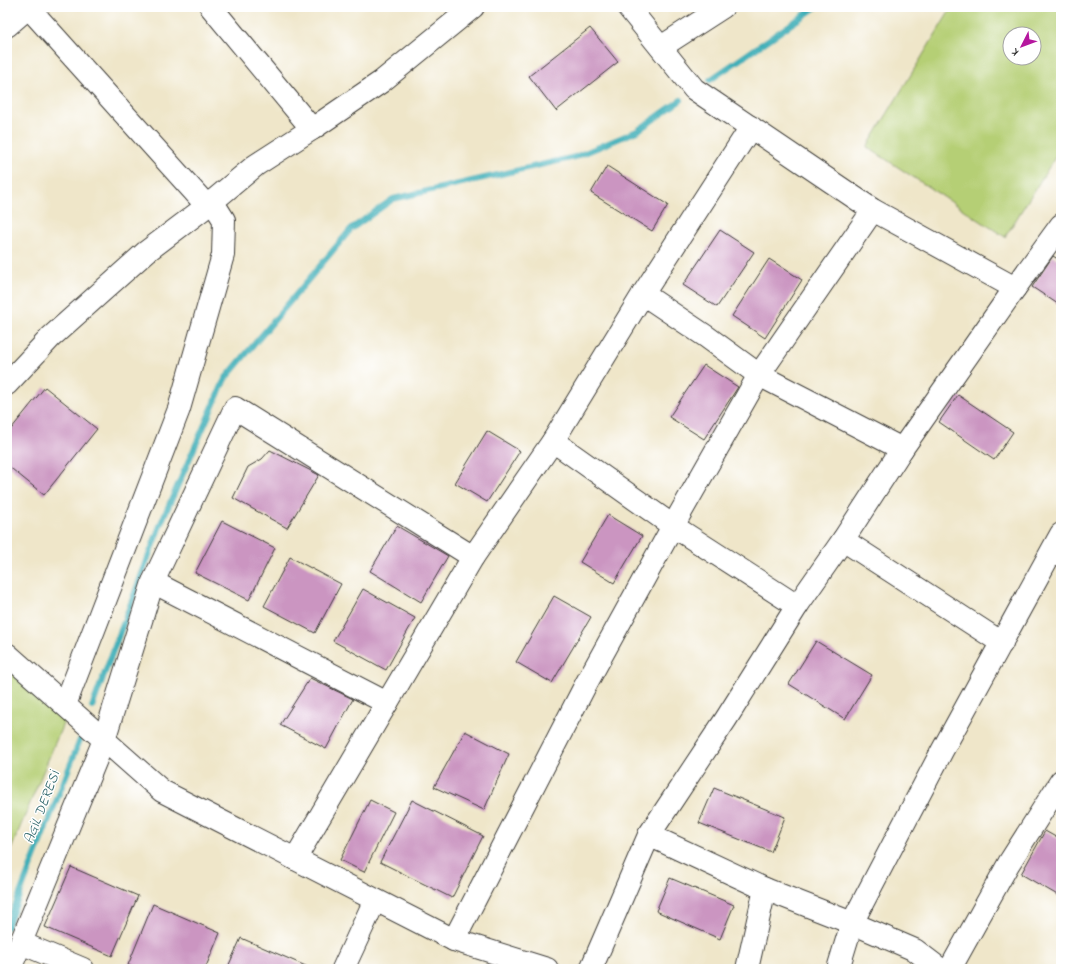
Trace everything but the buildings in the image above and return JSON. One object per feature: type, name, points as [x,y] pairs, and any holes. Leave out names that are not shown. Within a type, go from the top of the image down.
[{"type":"street","points":[[7,26],[28,7],[224,220],[224,255],[181,402],[64,705]]},
{"type":"street","points":[[211,7],[312,129]]},
{"type":"street","points":[[7,384],[52,337],[146,252],[210,204],[256,165],[381,82],[473,7]]},
{"type":"street","points":[[628,7],[694,89],[873,210],[1015,288]]},
{"type":"street","points":[[660,47],[723,7]]},
{"type":"street","points":[[295,859],[473,557],[553,441],[643,294],[751,127]]},
{"type":"street","points":[[454,940],[586,684],[673,526],[759,375],[873,210]]},
{"type":"street","points":[[591,969],[649,835],[726,719],[797,606],[843,540],[902,449],[1061,225]]},
{"type":"street","points":[[643,294],[707,337],[759,375],[902,449]]},
{"type":"street","points":[[10,969],[104,740],[153,582],[235,408],[473,557]]},
{"type":"street","points":[[553,441],[673,526],[797,606]]},
{"type":"street","points":[[838,969],[852,923],[942,751],[1061,534]]},
{"type":"street","points":[[843,540],[1002,643]]},
{"type":"street","points":[[153,582],[387,703]]},
{"type":"street","points":[[7,654],[162,791],[454,940],[547,969]]},
{"type":"street","points":[[950,969],[1009,863],[1061,781]]},
{"type":"street","points":[[649,835],[765,889],[916,950],[940,969]]},
{"type":"street","points":[[747,969],[765,889]]},
{"type":"street","points":[[343,969],[375,900]]},
{"type":"street","points":[[21,942],[83,969]]},
{"type":"green space","points":[[952,7],[1061,7],[1061,148],[1005,237],[867,147]]},
{"type":"green space","points":[[9,671],[65,719],[7,859],[7,675]]},
{"type":"waterway","points":[[710,80],[816,7]]},
{"type":"waterway","points":[[92,707],[161,523],[225,379],[351,229],[393,199],[575,157],[637,131],[681,100]]},
{"type":"waterway","name":"AGİL DERESİ","points":[[7,927],[80,740]]}]
